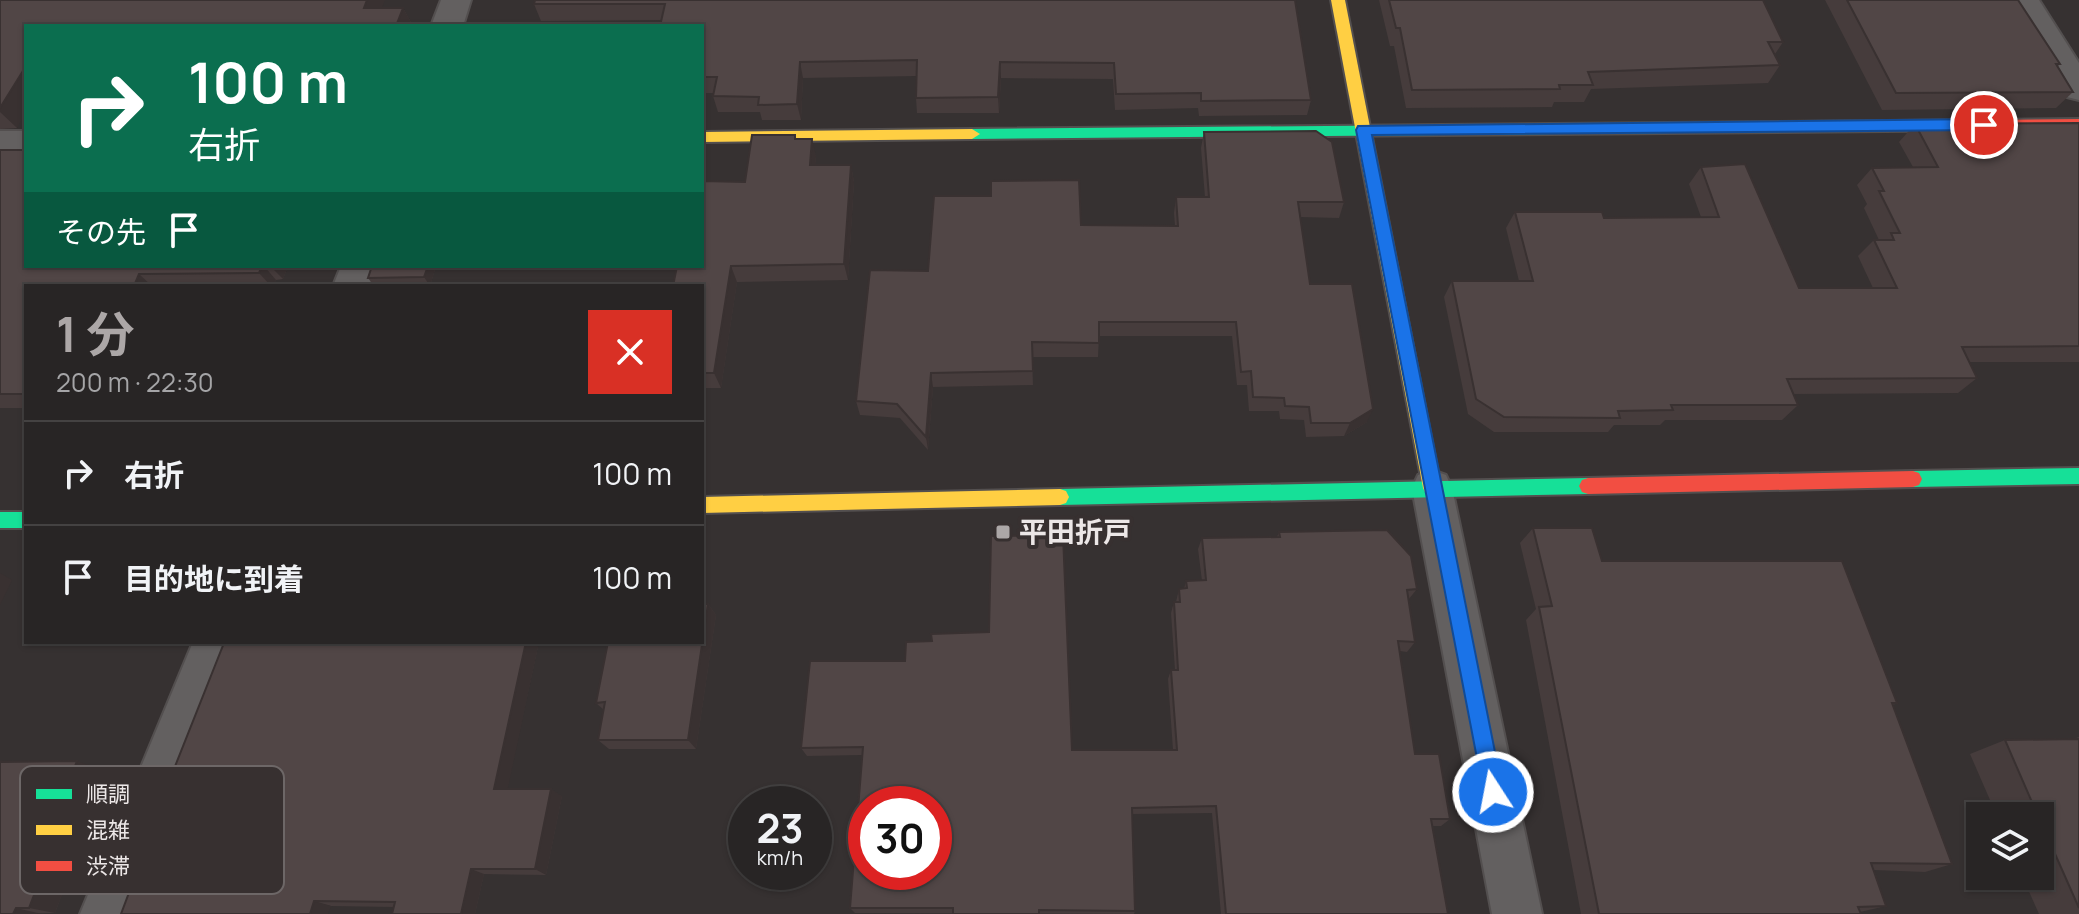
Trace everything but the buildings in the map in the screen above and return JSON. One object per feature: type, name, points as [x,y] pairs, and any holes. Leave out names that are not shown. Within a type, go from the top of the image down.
[{"type":"street","points":[[448,24],[456,0]]},
{"type":"street","points":[[1338,0],[1517,914]]},
{"type":"street","points":[[2023,0],[2079,89]]},
{"type":"street","points":[[704,137],[2079,124]]},
{"type":"street","points":[[0,143],[24,143]]},
{"type":"street","points":[[704,505],[2079,476]]},
{"type":"street","points":[[0,520],[24,520]]},
{"type":"street","points":[[165,766],[214,644]]},
{"type":"street","points":[[105,914],[113,894]]},
{"type":"traffic: fast","points":[[972,134],[1886,126]]},
{"type":"traffic: fast","points":[[1913,479],[2079,476]]},
{"type":"traffic: fast","points":[[1060,497],[1588,486]]},
{"type":"traffic: fast","points":[[0,520],[24,520]]},
{"type":"traffic: slow","points":[[1338,0],[1432,488]]},
{"type":"traffic: slow","points":[[704,137],[972,134]]},
{"type":"traffic: slow","points":[[704,505],[1060,497]]},
{"type":"traffic: jam","points":[[1886,126],[2079,124]]},
{"type":"traffic: jam","points":[[1588,486],[1913,479]]},
{"type":"place","name":"平田折戸","points":[[1003,532]]},
{"type":"route","points":[[1493,792],[1363,130],[1984,125]]}]
